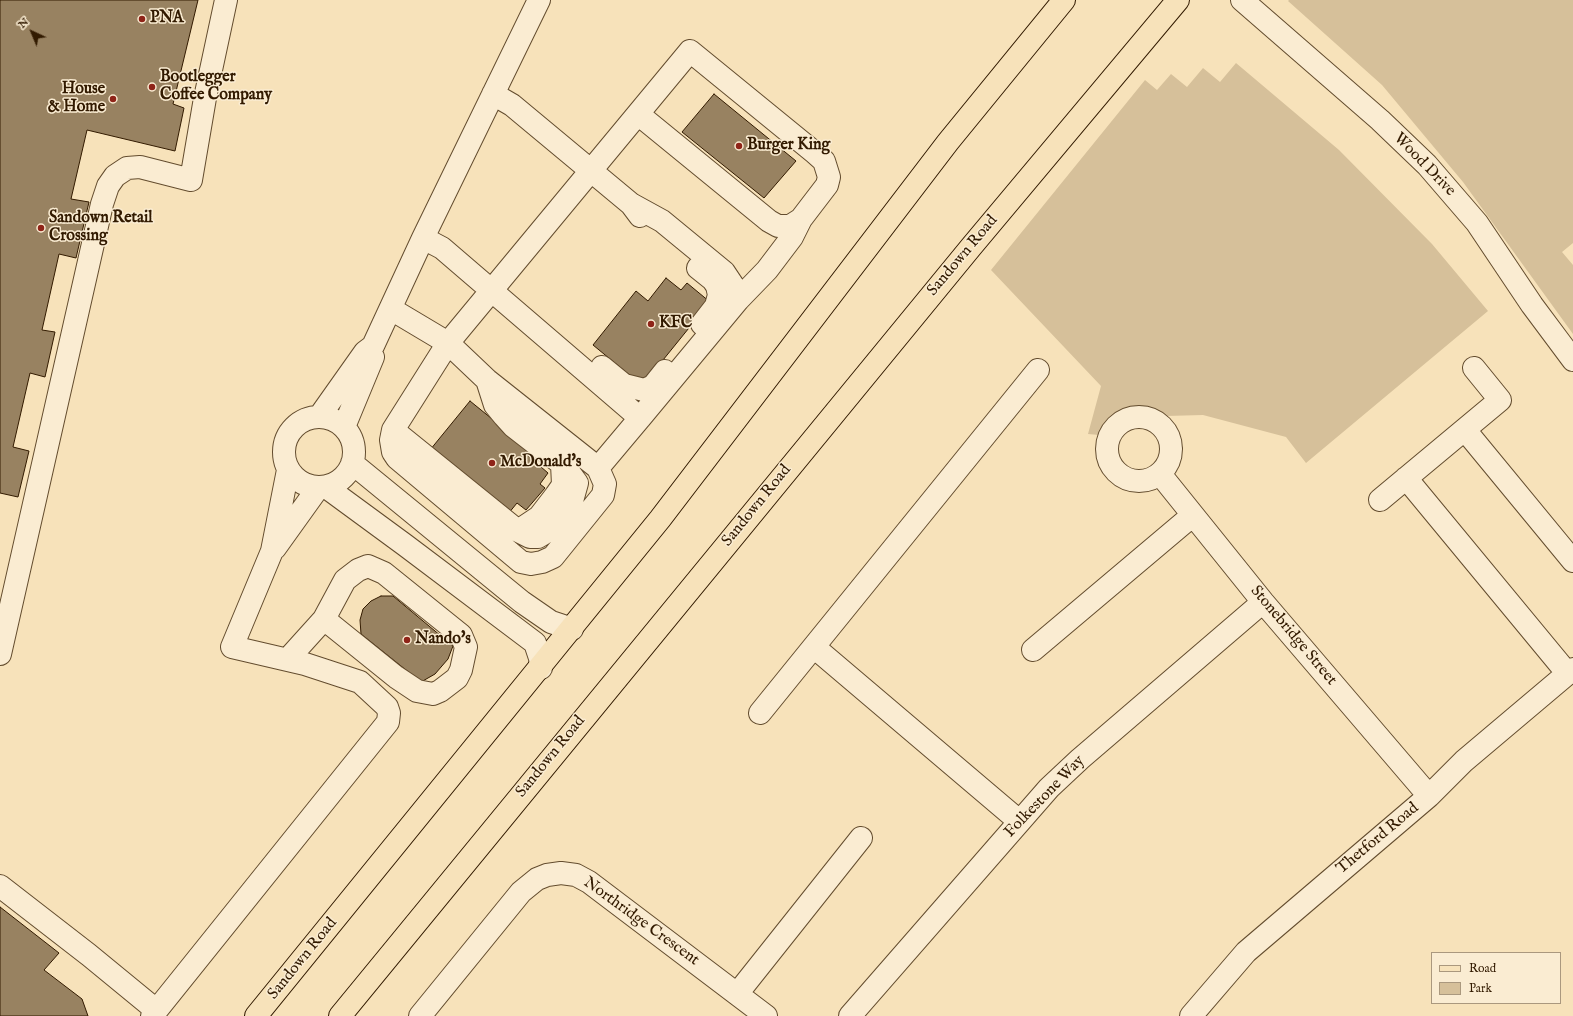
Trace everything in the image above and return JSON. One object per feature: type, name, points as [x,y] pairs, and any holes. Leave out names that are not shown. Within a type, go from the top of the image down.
[{"type":"main road","name":"Sandown Road","points":[[256,1016],[541,668],[660,519],[948,142],[1064,0]]},
{"type":"main road","name":"Sandown Road","points":[[340,1016],[980,235],[1178,0]]},
{"type":"street","points":[[0,654],[102,204],[108,186],[115,176],[127,168],[140,167],[191,180],[204,98],[226,0]]},
{"type":"street","points":[[319,417],[365,352],[373,346],[423,238],[539,0]]},
{"type":"street","name":"Wood Drive","points":[[1242,0],[1380,120],[1427,166],[1477,223],[1532,305],[1573,360]]},
{"type":"street","points":[[391,309],[448,343],[487,380],[598,468],[605,484],[603,495],[554,557],[542,562],[531,564],[521,562],[397,458],[392,447],[391,440],[393,430],[448,343],[690,51],[824,162],[829,177],[827,185],[801,219],[792,237],[767,270],[738,300],[598,468]]},
{"type":"street","points":[[493,94],[512,105],[631,204],[662,221],[724,272],[736,290],[738,300]]},
{"type":"street","points":[[638,114],[769,221],[778,226],[790,226],[801,219]]},
{"type":"street","points":[[553,342],[590,356],[624,385],[644,390],[653,386],[716,306],[719,295],[717,286],[713,280],[655,235],[631,204]]},
{"type":"street","points":[[423,238],[442,248],[640,418]]},
{"type":"street","points":[[344,427],[374,354],[373,346]]},
{"type":"street","points":[[1380,500],[1500,400],[1474,368]]},
{"type":"street","points":[[760,714],[1038,370]]},
{"type":"street","points":[[393,430],[518,531],[530,537],[538,537],[550,529],[572,501],[577,483],[574,477],[562,464],[513,426],[494,405],[487,380]]},
{"type":"street","points":[[319,417],[332,420],[344,427],[352,440],[354,448],[352,463],[345,476],[333,485],[311,487],[298,481],[288,470],[285,463],[284,447],[290,432],[302,421],[319,417]]},
{"type":"street","points":[[1464,430],[1573,561]]},
{"type":"street","points":[[352,463],[522,602],[550,622],[572,629]]},
{"type":"street","points":[[0,886],[89,955],[154,1013],[383,730],[388,722],[389,713],[383,701],[360,682],[287,660],[232,648],[272,551],[288,470]]},
{"type":"street","name":"Stonebridge Street","points":[[1160,474],[1263,602],[1429,796]]},
{"type":"street","points":[[1406,478],[1570,671]]},
{"type":"street","points":[[272,551],[322,487]]},
{"type":"street","points":[[322,487],[405,545],[534,643],[540,658],[541,668]]},
{"type":"street","points":[[1033,650],[1193,515]]},
{"type":"street","points":[[287,660],[324,619],[345,580],[358,570],[368,566],[384,573],[461,635],[464,640],[465,657],[456,678],[444,688],[433,694],[417,691],[396,677],[324,619]]},
{"type":"street","name":"Folkestone Way","points":[[850,1016],[1049,788],[1080,759],[1263,602]]},
{"type":"street","points":[[814,647],[1019,821]]},
{"type":"street","name":"Thetford Road","points":[[1190,1016],[1246,952],[1429,796],[1464,761],[1570,671]]},
{"type":"street","points":[[389,713],[403,709],[417,691]]},
{"type":"street","points":[[737,994],[861,838]]},
{"type":"street","name":"Northridge Crescent","points":[[420,1016],[521,892],[537,879],[547,875],[561,873],[576,876],[589,882],[766,1016]]},
{"type":"green space","points":[[1573,0],[1573,243],[1562,252],[1573,265],[1573,334],[1463,182],[1382,85],[1288,1]]},
{"type":"green space","points":[[1236,63],[1339,150],[1432,244],[1488,311],[1306,463],[1286,437],[1203,415],[1166,416],[1155,410],[1142,407],[1128,409],[1116,414],[1106,423],[1099,435],[1088,434],[1101,386],[991,270],[1145,80],[1157,90],[1171,74],[1187,87],[1203,68],[1220,82]]},
{"type":"building","name":"Sandown Retail Crossing","points":[[0,0],[198,0],[173,104],[184,108],[175,151],[87,130],[71,199],[89,202],[76,258],[59,254],[42,330],[55,332],[45,377],[30,373],[13,447],[29,451],[18,497],[0,493]]},
{"type":"building","name":"Burger King","points":[[714,94],[796,161],[764,198],[682,132]]},
{"type":"building","name":"KFC","points":[[666,278],[681,290],[687,283],[710,302],[646,381],[638,382],[593,345],[636,291],[648,301]]},
{"type":"building","name":"McDonald's","points":[[470,401],[529,449],[526,454],[548,473],[540,484],[545,488],[526,510],[517,503],[508,514],[430,450]]},
{"type":"building","name":"Nando's","points":[[381,596],[393,596],[453,646],[448,659],[435,674],[421,682],[361,634],[360,620],[363,609],[371,601]]},
{"type":"building","points":[[0,907],[59,953],[44,970],[82,999],[88,1016],[0,1016]]},
{"type":"place","name":"PNA","points":[[142,19]]},
{"type":"place","name":"Bootlegger Coffee Company","points":[[152,87]]},
{"type":"place","name":"House & Home","points":[[113,99]]},
{"type":"place","name":"Burger King","points":[[739,146]]},
{"type":"place","name":"Sandown Retail Crossing","points":[[41,228]]},
{"type":"place","name":"KFC","points":[[651,324]]},
{"type":"place","name":"McDonald's","points":[[492,463]]},
{"type":"place","name":"Nando's","points":[[407,640]]}]
